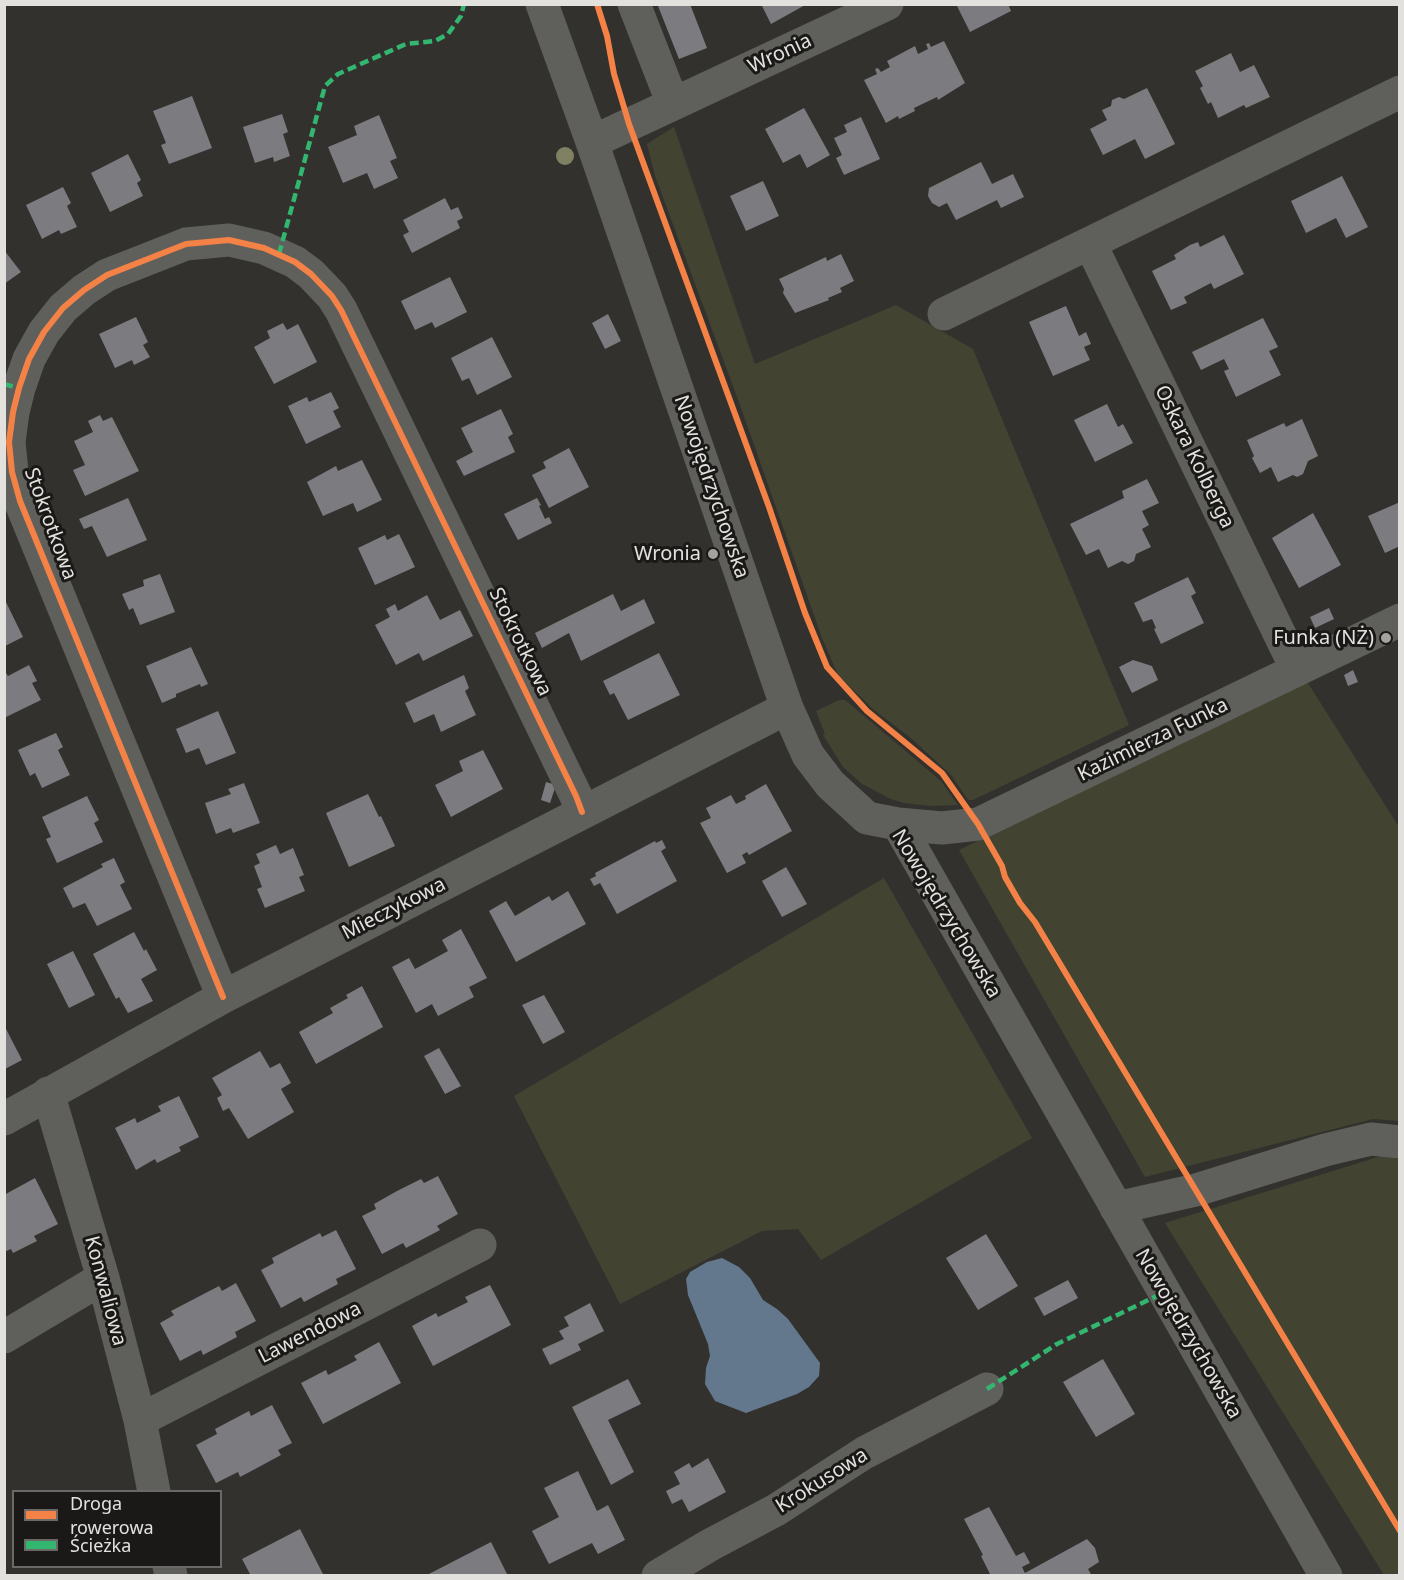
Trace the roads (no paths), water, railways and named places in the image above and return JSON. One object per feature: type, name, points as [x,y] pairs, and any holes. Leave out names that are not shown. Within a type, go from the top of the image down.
[{"type":"street","name":"Nowojędrzychowska","points":[[542,4],[592,142],[787,708],[808,756],[830,784],[867,818],[898,824],[1326,1575]]},
{"type":"street","points":[[634,4],[673,104]]},
{"type":"street","name":"Wronia","points":[[592,142],[887,4]]},
{"type":"street","points":[[944,314],[1400,92]]},
{"type":"street","name":"Stokrotkowa","points":[[223,997],[20,501],[12,472],[9,442],[13,412],[18,388],[29,359],[44,332],[63,308],[84,290],[107,275],[186,244],[229,240],[264,248],[295,261],[332,296],[377,384],[582,812]]},
{"type":"street","name":"Oskara Kolberga","points":[[1090,243],[1297,670]]},
{"type":"street","name":"Kazimierza Funka","points":[[898,824],[942,828],[978,824],[1400,620]]},
{"type":"street","name":"Mieczykowa","points":[[4,1119],[223,997],[787,708]]},
{"type":"street","name":"Konwaliowa","points":[[48,1094],[103,1278],[140,1420],[154,1490]]},
{"type":"street","points":[[1116,1208],[1196,1190],[1371,1139],[1400,1142]]},
{"type":"street","name":"Lawendowa","points":[[140,1420],[480,1245]]},
{"type":"street","points":[[4,1337],[103,1278]]},
{"type":"street","name":"Krokusowa","points":[[658,1575],[776,1510],[864,1453],[987,1389]]},
{"type":"water","points":[[722,1258],[739,1267],[750,1278],[763,1300],[788,1319],[820,1363],[819,1376],[809,1387],[797,1394],[746,1413],[715,1401],[705,1384],[706,1368],[710,1356],[708,1344],[688,1295],[686,1279],[690,1272],[707,1262]]},
{"type":"place","name":"Wronia","points":[[713,554]]},
{"type":"place","name":"Funka (NŻ)","points":[[1386,638]]}]
